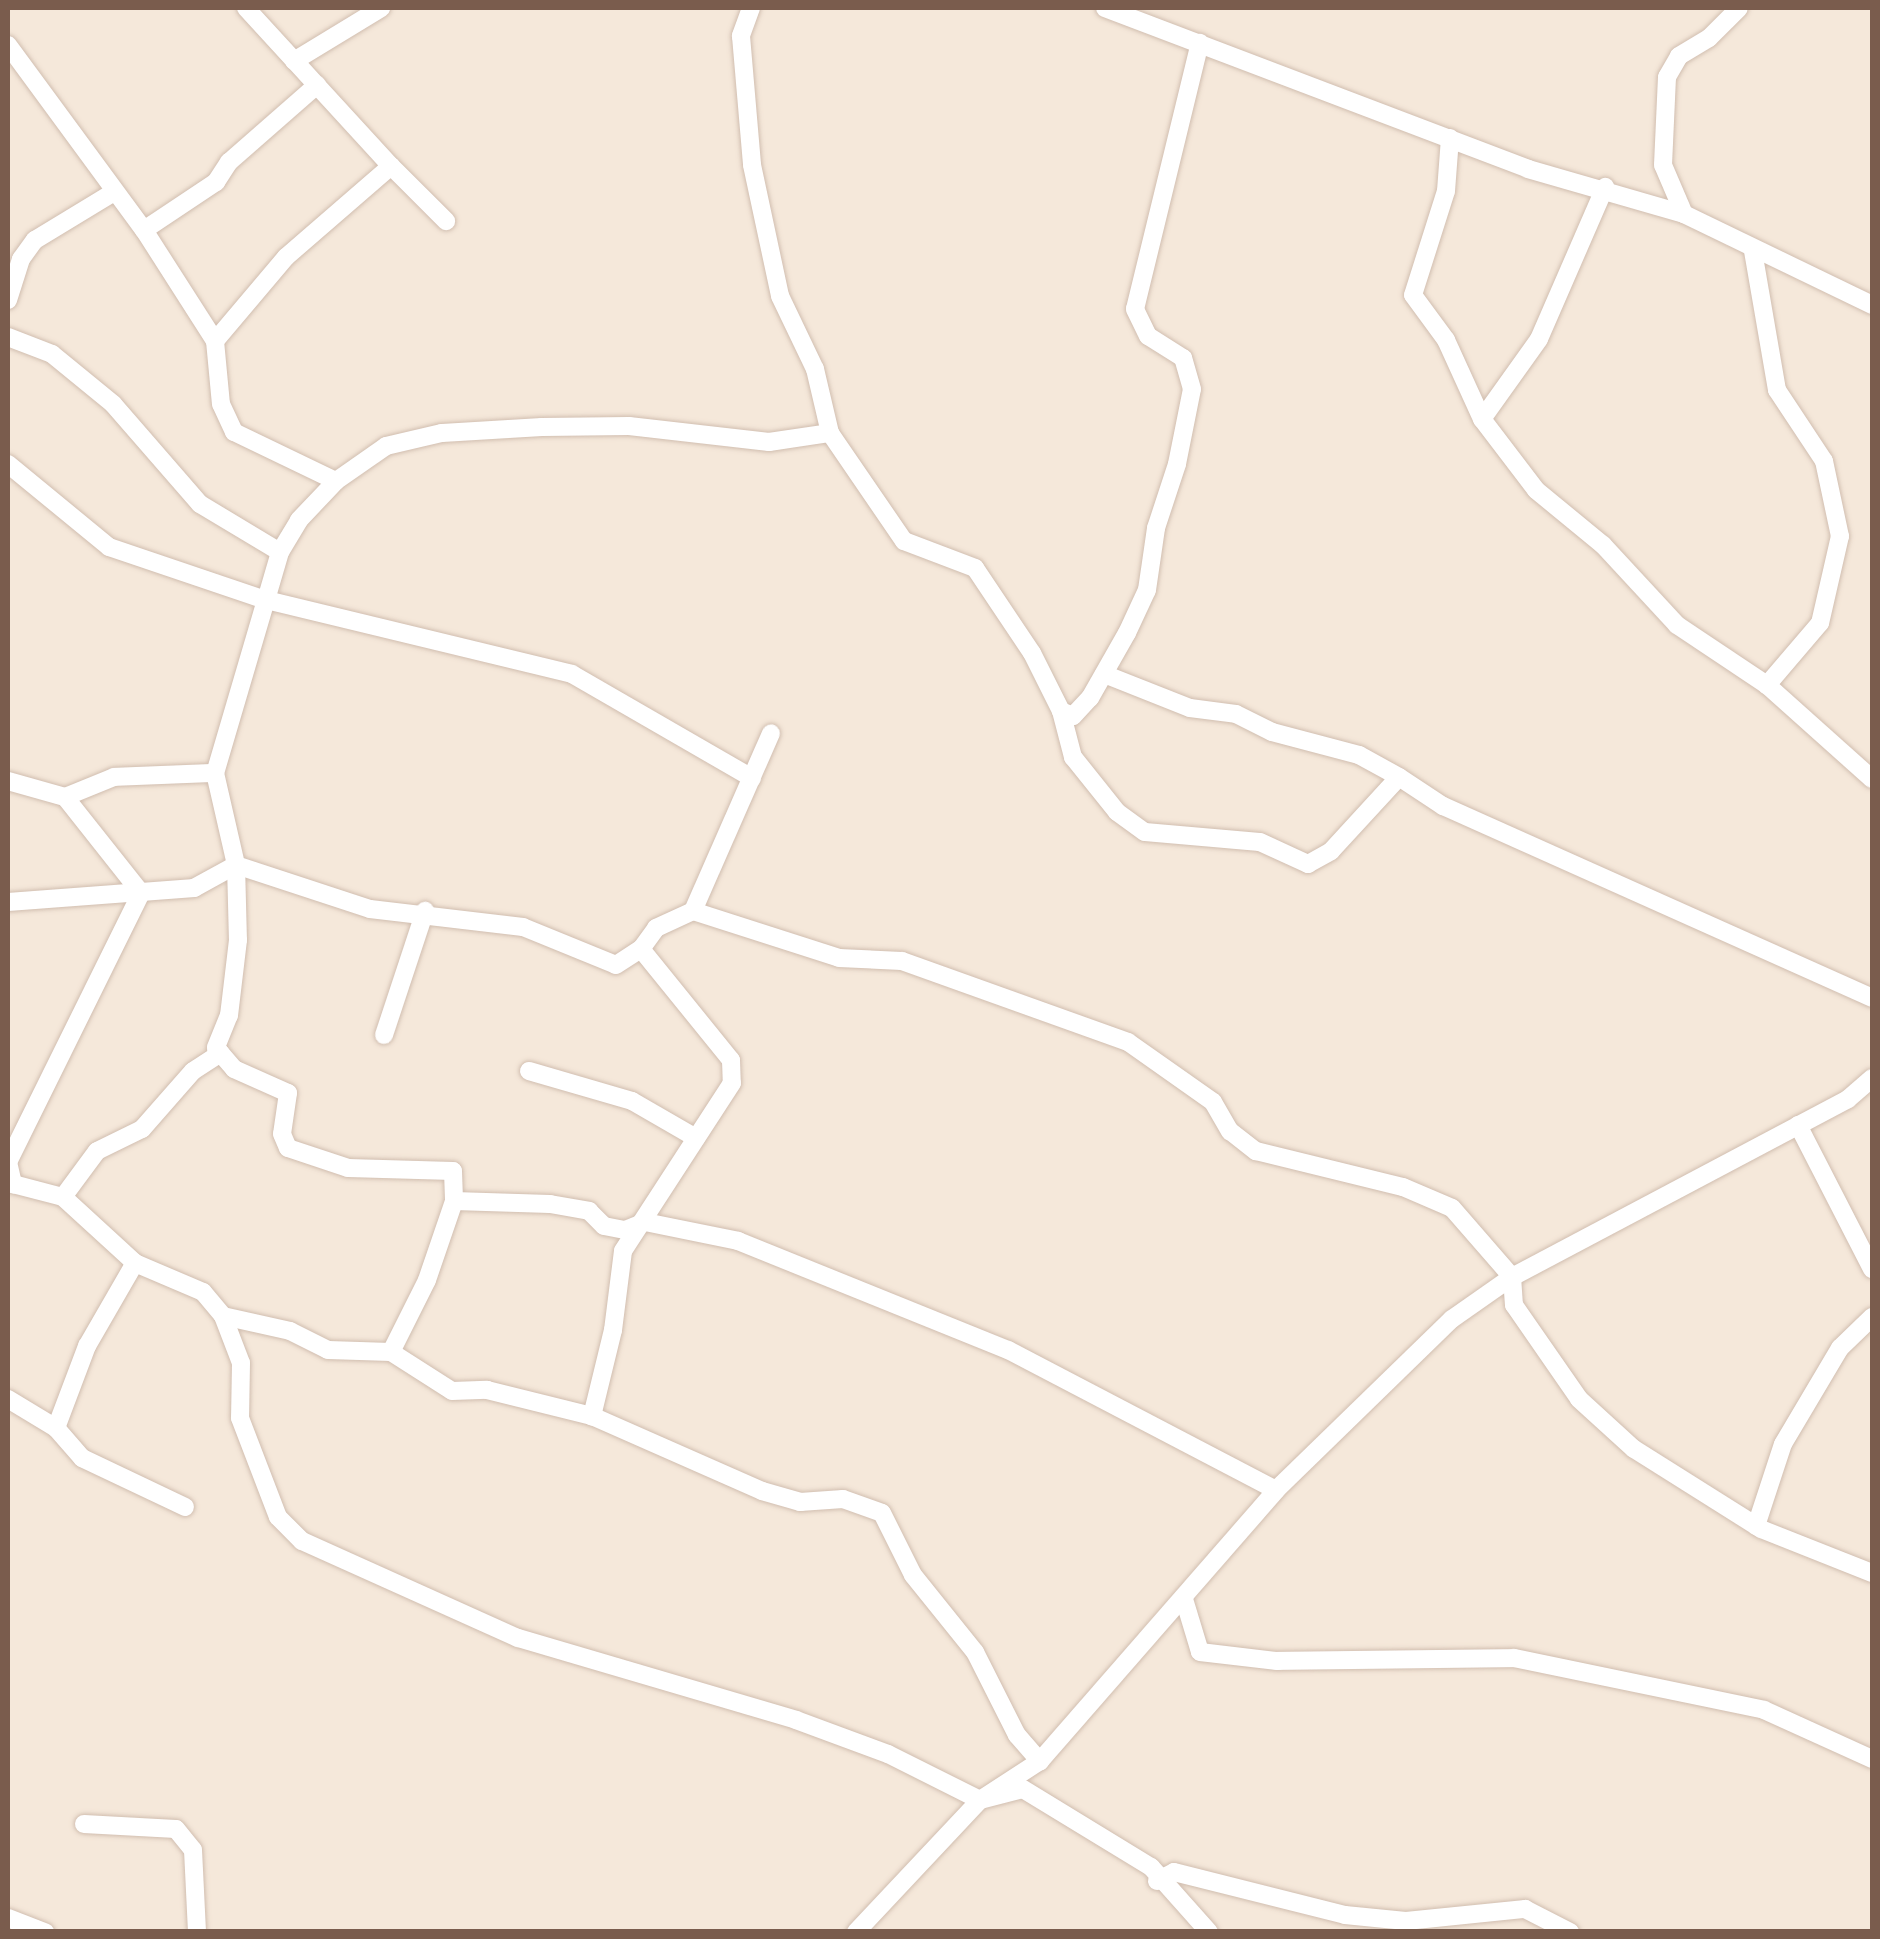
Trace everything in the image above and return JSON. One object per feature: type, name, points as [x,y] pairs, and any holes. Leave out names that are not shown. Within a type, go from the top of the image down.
[{"type":"street","points":[[246,8],[446,221]]},
{"type":"street","points":[[294,60],[381,8]]},
{"type":"street","points":[[751,8],[741,36],[752,165],[780,296],[814,369],[830,433],[904,541],[975,568],[1061,711],[1074,757],[1101,796],[1145,832],[1260,842],[1308,864],[1331,850],[1399,777]]},
{"type":"street","points":[[1106,8],[1528,170],[1605,187],[1684,214],[1752,252],[1872,304]]},
{"type":"street","points":[[1684,214],[1663,165],[1667,77],[1679,56],[1709,38],[1738,8]]},
{"type":"street","points":[[1061,711],[1073,716],[1104,674],[1147,590],[1192,389],[1183,358],[1148,336],[1135,309],[1200,43]]},
{"type":"street","points":[[8,45],[144,230],[216,342],[220,404],[234,432],[336,480]]},
{"type":"street","points":[[144,230],[216,182],[229,162],[317,85]]},
{"type":"street","points":[[1450,138],[1446,192],[1412,295],[1446,340],[1482,419],[1536,490],[1603,545],[1676,625],[1767,685],[1872,779]]},
{"type":"street","points":[[216,342],[286,257],[392,166]]},
{"type":"street","points":[[1482,419],[1538,339],[1605,187]]},
{"type":"street","points":[[8,300],[21,258],[35,240],[114,192]]},
{"type":"street","points":[[1752,252],[1777,390],[1824,461],[1840,536],[1820,623],[1767,685]]},
{"type":"street","points":[[8,338],[66,365],[126,418],[200,504],[280,552]]},
{"type":"street","points":[[391,1352],[427,1280],[454,1200],[453,1171],[348,1168],[288,1148],[282,1134],[288,1093],[234,1069],[216,1048],[230,1015],[238,940],[236,865],[214,773],[280,552],[336,480],[386,446],[442,433],[629,426],[769,442],[830,433]]},
{"type":"street","points":[[8,464],[109,547],[266,600],[572,674],[752,778]]},
{"type":"street","points":[[1104,674],[1190,708],[1236,714],[1272,732],[1359,755],[1494,829],[1872,998]]},
{"type":"street","points":[[693,912],[770,734]]},
{"type":"street","points":[[64,798],[114,777],[214,773]]},
{"type":"street","points":[[8,782],[64,798],[141,893]]},
{"type":"street","points":[[8,902],[194,888],[236,865],[370,908],[523,927],[616,965],[641,949],[656,928],[693,912],[839,958],[902,961],[1128,1042],[1213,1102],[1230,1131],[1256,1151],[1403,1187],[1452,1208],[1512,1277],[1514,1305],[1579,1399],[1634,1449],[1756,1526],[1872,1573]]},
{"type":"street","points":[[141,893],[8,1162],[13,1184],[63,1197],[135,1263],[203,1292],[223,1316],[241,1363],[240,1418],[278,1516],[302,1541],[481,1624],[814,1727],[888,1754],[980,1800],[1024,1790],[1151,1867],[1157,1881],[1209,1932]]},
{"type":"street","points":[[384,1035],[424,912]]},
{"type":"street","points":[[592,1416],[614,1330],[623,1250],[732,1084],[731,1060],[641,949]]},
{"type":"street","points":[[63,1197],[97,1151],[142,1129],[193,1071],[221,1053]]},
{"type":"street","points":[[529,1072],[632,1100],[696,1138]]},
{"type":"street","points":[[856,1932],[980,1800],[1040,1761],[1276,1490],[1452,1319],[1512,1277],[1798,1124],[1872,1078]]},
{"type":"street","points":[[1798,1124],[1872,1269]]},
{"type":"street","points":[[454,1200],[550,1204],[589,1211],[604,1226],[626,1230],[644,1222],[738,1240],[836,1277],[920,1318],[1008,1350],[1276,1490]]},
{"type":"street","points":[[56,1428],[87,1346],[135,1263]]},
{"type":"street","points":[[223,1316],[290,1331],[328,1350],[391,1352],[452,1391],[488,1390],[592,1416],[762,1492],[800,1502],[844,1499],[882,1513],[913,1574],[975,1652],[1017,1735],[1040,1761]]},
{"type":"street","points":[[1756,1526],[1783,1444],[1840,1348],[1872,1316]]},
{"type":"street","points":[[8,1400],[56,1428],[82,1458],[184,1508]]},
{"type":"street","points":[[1184,1599],[1200,1652],[1277,1661],[1514,1658],[1695,1700],[1764,1710],[1872,1759]]},
{"type":"street","points":[[84,1824],[176,1828],[193,1850],[196,1932]]},
{"type":"street","points":[[1157,1881],[1174,1872],[1345,1915],[1406,1920],[1525,1910],[1570,1932]]},
{"type":"street","points":[[8,1918],[45,1932]]},
{"type":"shaded area","points":[[8,8],[1872,8],[1872,1931],[8,1931]]}]
